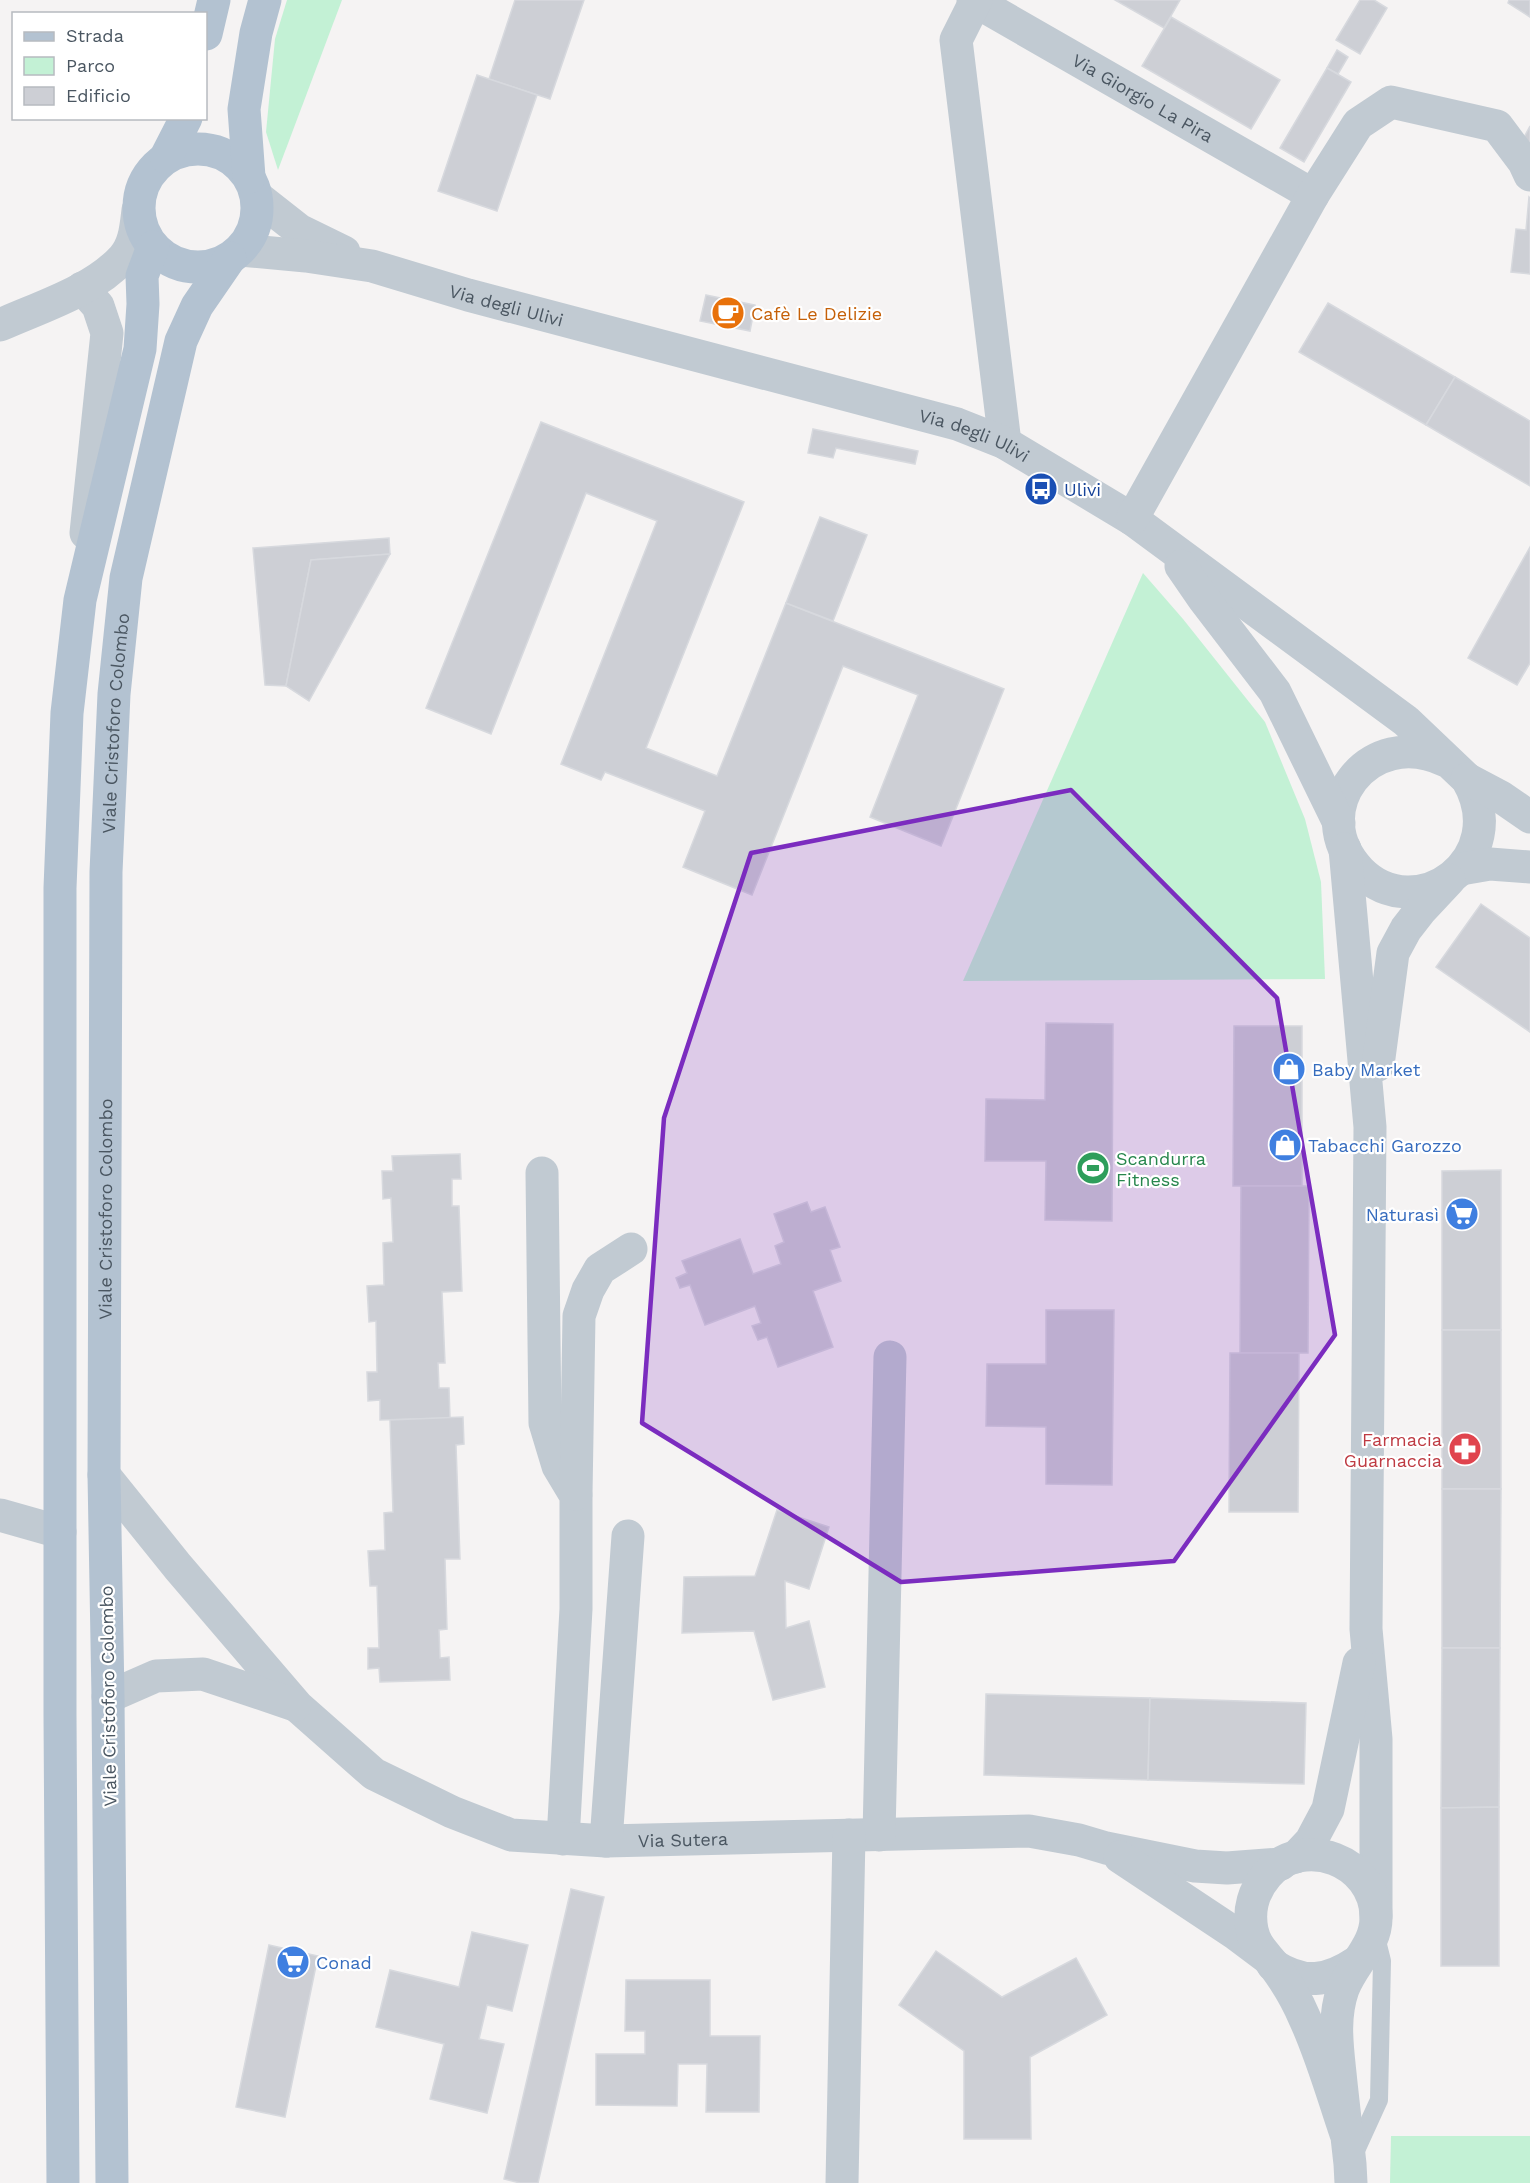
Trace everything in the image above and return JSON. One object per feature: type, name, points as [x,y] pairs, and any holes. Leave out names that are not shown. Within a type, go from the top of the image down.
[{"type":"main road","points":[[207,30],[214,0]]},
{"type":"main road","points":[[147,261],[168,259],[185,266],[209,266],[235,254],[251,234],[257,216],[244,109],[256,33],[265,0]]},
{"type":"main road","points":[[166,157],[185,120]]},
{"type":"main road","points":[[63,2183],[60,888],[67,713],[80,600],[140,349],[147,261],[138,210],[141,189],[151,170],[166,157],[189,148],[212,150],[234,159],[253,187]]},
{"type":"main road","name":"Viale Cristoforo Colombo","points":[[112,2183],[104,1476],[106,872],[114,694],[125,590],[181,341],[197,306],[235,254]]},
{"type":"street","points":[[975,1],[956,40],[1005,443]]},
{"type":"street","name":"Via Giorgio La Pira","points":[[975,1],[1313,195]]},
{"type":"street","points":[[1132,519],[1313,195],[1358,124],[1391,102],[1497,126],[1524,162],[1530,175]]},
{"type":"street","points":[[253,187],[299,230],[372,266]]},
{"type":"street","points":[[0,325],[88,286],[124,257],[135,237],[138,210]]},
{"type":"street","points":[[235,254],[306,256],[372,266]]},
{"type":"street","points":[[88,286],[122,281],[147,261]]},
{"type":"street","name":"Via degli Ulivi","points":[[372,266],[468,295],[957,424],[1005,443],[1132,519],[1406,721],[1456,770]]},
{"type":"street","points":[[80,600],[94,441],[107,333],[88,286]]},
{"type":"street","points":[[1167,545],[1203,598],[1275,692],[1361,872],[1372,880],[1398,890],[1426,889],[1456,873],[1490,864],[1530,867]]},
{"type":"street","points":[[1349,2160],[1335,2028],[1343,1989],[1357,1962],[1368,1948],[1375,1924],[1376,1739],[1366,1629],[1370,1127],[1340,809],[1343,796],[1358,773],[1368,763],[1387,754],[1407,750],[1434,754],[1530,817]]},
{"type":"street","points":[[1370,1127],[1393,952],[1406,929],[1456,873],[1475,845],[1480,818],[1474,791],[1456,770]]},
{"type":"street","points":[[542,1173],[545,1423],[558,1466],[576,1496]]},
{"type":"street","points":[[563,1839],[576,1609],[579,1316],[588,1290],[600,1269],[631,1249]]},
{"type":"street","points":[[842,2183],[890,1357]]},
{"type":"street","points":[[104,1476],[178,1567],[297,1706]]},
{"type":"street","points":[[0,1515],[60,1532]]},
{"type":"street","points":[[606,1841],[628,1536]]},
{"type":"street","points":[[1349,2160],[1305,2019],[1256,1942],[1252,1928],[1252,1906],[1259,1885],[1269,1873],[1311,1841],[1328,1809],[1366,1629]]},
{"type":"street","points":[[108,1697],[156,1676],[203,1674],[297,1706]]},
{"type":"street","name":"Via Sutera","points":[[297,1706],[374,1774],[452,1812],[511,1835],[606,1841],[1029,1831],[1080,1840],[1106,1848]]},
{"type":"street","points":[[1106,1848],[1195,1866],[1227,1868],[1320,1855],[1344,1862],[1367,1884],[1374,1899],[1375,1924]]},
{"type":"street","points":[[1106,1848],[1236,1934],[1284,1972],[1302,1978],[1322,1979],[1341,1973],[1357,1962]]},
{"type":"lane","points":[[1349,2160],[1379,2100],[1382,1961],[1375,1924]]},
{"type":"highlighted area","points":[[1071,790],[1277,998],[1335,1335],[1174,1561],[901,1582],[642,1423],[664,1118],[751,853]]},
{"type":"green space","points":[[287,0],[342,0],[278,170],[266,132],[275,39]]},
{"type":"green space","points":[[1143,573],[1183,619],[1265,722],[1305,819],[1321,882],[1325,979],[963,981]]},
{"type":"green space","points":[[1391,2136],[1530,2136],[1530,2183],[1390,2183]]},
{"type":"building","points":[[515,0],[584,0],[550,99],[489,79]]},
{"type":"building","points":[[1115,0],[1180,0],[1164,28]]},
{"type":"building","points":[[1360,0],[1374,0],[1387,8],[1360,54],[1336,40]]},
{"type":"building","points":[[1509,0],[1530,0],[1530,17],[1508,3]]},
{"type":"building","points":[[1171,17],[1280,80],[1251,129],[1142,66]]},
{"type":"building","points":[[1337,50],[1348,57],[1338,74],[1327,68]]},
{"type":"building","points":[[1327,68],[1351,82],[1304,162],[1280,148]]},
{"type":"building","points":[[477,75],[537,95],[497,211],[438,191]]},
{"type":"building","points":[[1530,126],[1530,157],[1522,141]]},
{"type":"building","points":[[1529,197],[1530,274],[1511,272],[1516,229],[1526,230]]},
{"type":"building","name":"Cafè Le Delizie","points":[[706,295],[755,305],[750,331],[700,321]]},
{"type":"building","points":[[1328,303],[1455,377],[1426,425],[1299,352]]},
{"type":"building","points":[[1455,377],[1530,421],[1530,486],[1426,425]]},
{"type":"building","points":[[541,422],[744,502],[646,748],[717,776],[786,603],[1004,689],[941,846],[870,817],[918,695],[843,666],[752,895],[683,867],[705,811],[605,772],[601,780],[561,764],[657,521],[586,493],[491,734],[426,708]]},
{"type":"building","points":[[813,429],[918,451],[915,464],[836,448],[833,458],[808,453]]},
{"type":"building","points":[[820,517],[867,535],[833,621],[786,603]]},
{"type":"building","points":[[389,538],[390,554],[311,560],[286,686],[265,685],[253,548]]},
{"type":"building","points":[[1530,547],[1530,663],[1517,685],[1468,658]]},
{"type":"building","points":[[390,554],[309,701],[286,686],[311,560]]},
{"type":"building","points":[[1481,904],[1530,938],[1530,1032],[1436,967]]},
{"type":"building","points":[[1046,1023],[1113,1024],[1112,1221],[1045,1220],[1046,1161],[985,1161],[986,1099],[1045,1100]]},
{"type":"building","points":[[1234,1026],[1302,1026],[1302,1186],[1233,1186]]},
{"type":"building","points":[[460,1154],[461,1179],[452,1179],[452,1206],[459,1206],[462,1291],[442,1292],[445,1363],[438,1363],[439,1388],[449,1388],[450,1418],[380,1420],[380,1400],[368,1401],[367,1372],[377,1372],[376,1321],[369,1322],[367,1286],[384,1285],[383,1243],[393,1242],[391,1198],[383,1199],[382,1171],[393,1171],[392,1156]]},
{"type":"building","points":[[1501,1170],[1501,1330],[1442,1330],[1442,1171]]},
{"type":"building","points":[[1241,1186],[1309,1186],[1308,1353],[1240,1353]]},
{"type":"building","points":[[807,1202],[811,1212],[825,1207],[840,1247],[830,1250],[841,1281],[813,1291],[833,1347],[778,1367],[767,1337],[758,1340],[752,1326],[761,1323],[755,1306],[705,1325],[690,1285],[680,1288],[676,1278],[687,1273],[682,1261],[740,1239],[753,1274],[781,1264],[775,1246],[784,1242],[774,1214]]},
{"type":"building","points":[[1046,1310],[1114,1310],[1112,1485],[1046,1484],[1046,1427],[986,1426],[987,1364],[1046,1364]]},
{"type":"building","points":[[1442,1330],[1501,1330],[1501,1489],[1442,1489]]},
{"type":"building","points":[[1230,1353],[1299,1353],[1298,1512],[1229,1512]]},
{"type":"building","points":[[463,1417],[464,1444],[456,1445],[460,1559],[445,1559],[447,1629],[439,1630],[440,1658],[449,1657],[450,1680],[380,1682],[379,1668],[368,1669],[368,1648],[379,1648],[377,1586],[370,1586],[368,1551],[385,1550],[384,1513],[393,1512],[390,1420]]},
{"type":"building","points":[[1442,1489],[1501,1489],[1500,1648],[1442,1648]]},
{"type":"building","points":[[777,1510],[829,1527],[809,1589],[785,1581],[786,1628],[809,1621],[825,1687],[773,1700],[754,1631],[682,1633],[684,1577],[755,1576]]},
{"type":"building","points":[[1442,1648],[1500,1648],[1499,1807],[1441,1808]]},
{"type":"building","points":[[986,1694],[1150,1698],[1148,1780],[984,1775]]},
{"type":"building","points":[[1150,1698],[1306,1703],[1304,1784],[1148,1780]]},
{"type":"building","points":[[1499,1807],[1499,1966],[1441,1966],[1441,1808]]},
{"type":"building","points":[[571,1889],[604,1897],[538,2183],[520,2183],[504,2179]]},
{"type":"building","points":[[472,1932],[528,1945],[512,2011],[487,2005],[479,2039],[504,2044],[487,2113],[430,2099],[444,2044],[376,2027],[390,1970],[459,1987]]},
{"type":"building","points":[[269,1945],[318,1956],[285,2117],[236,2107]]},
{"type":"building","points":[[936,1951],[1002,1997],[1076,1958],[1107,2015],[1030,2057],[1031,2139],[964,2139],[964,2051],[899,2005]]},
{"type":"building","points":[[626,1980],[710,1980],[710,2036],[760,2036],[759,2112],[706,2112],[707,2064],[678,2064],[677,2106],[596,2105],[596,2054],[645,2054],[645,2031],[625,2031]]},
{"type":"place","name":"Cafè Le Delizie","points":[[728,313]]},
{"type":"place","name":"Ulivi","points":[[1041,489]]},
{"type":"place","name":"Baby Market","points":[[1289,1069]]},
{"type":"place","name":"Tabacchi Garozzo","points":[[1285,1145]]},
{"type":"place","name":"Scandurra Fitness","points":[[1093,1168]]},
{"type":"place","name":"Naturasì","points":[[1462,1214]]},
{"type":"place","name":"Farmacia Guarnaccia","points":[[1465,1449]]},
{"type":"place","name":"Conad","points":[[293,1962]]}]
